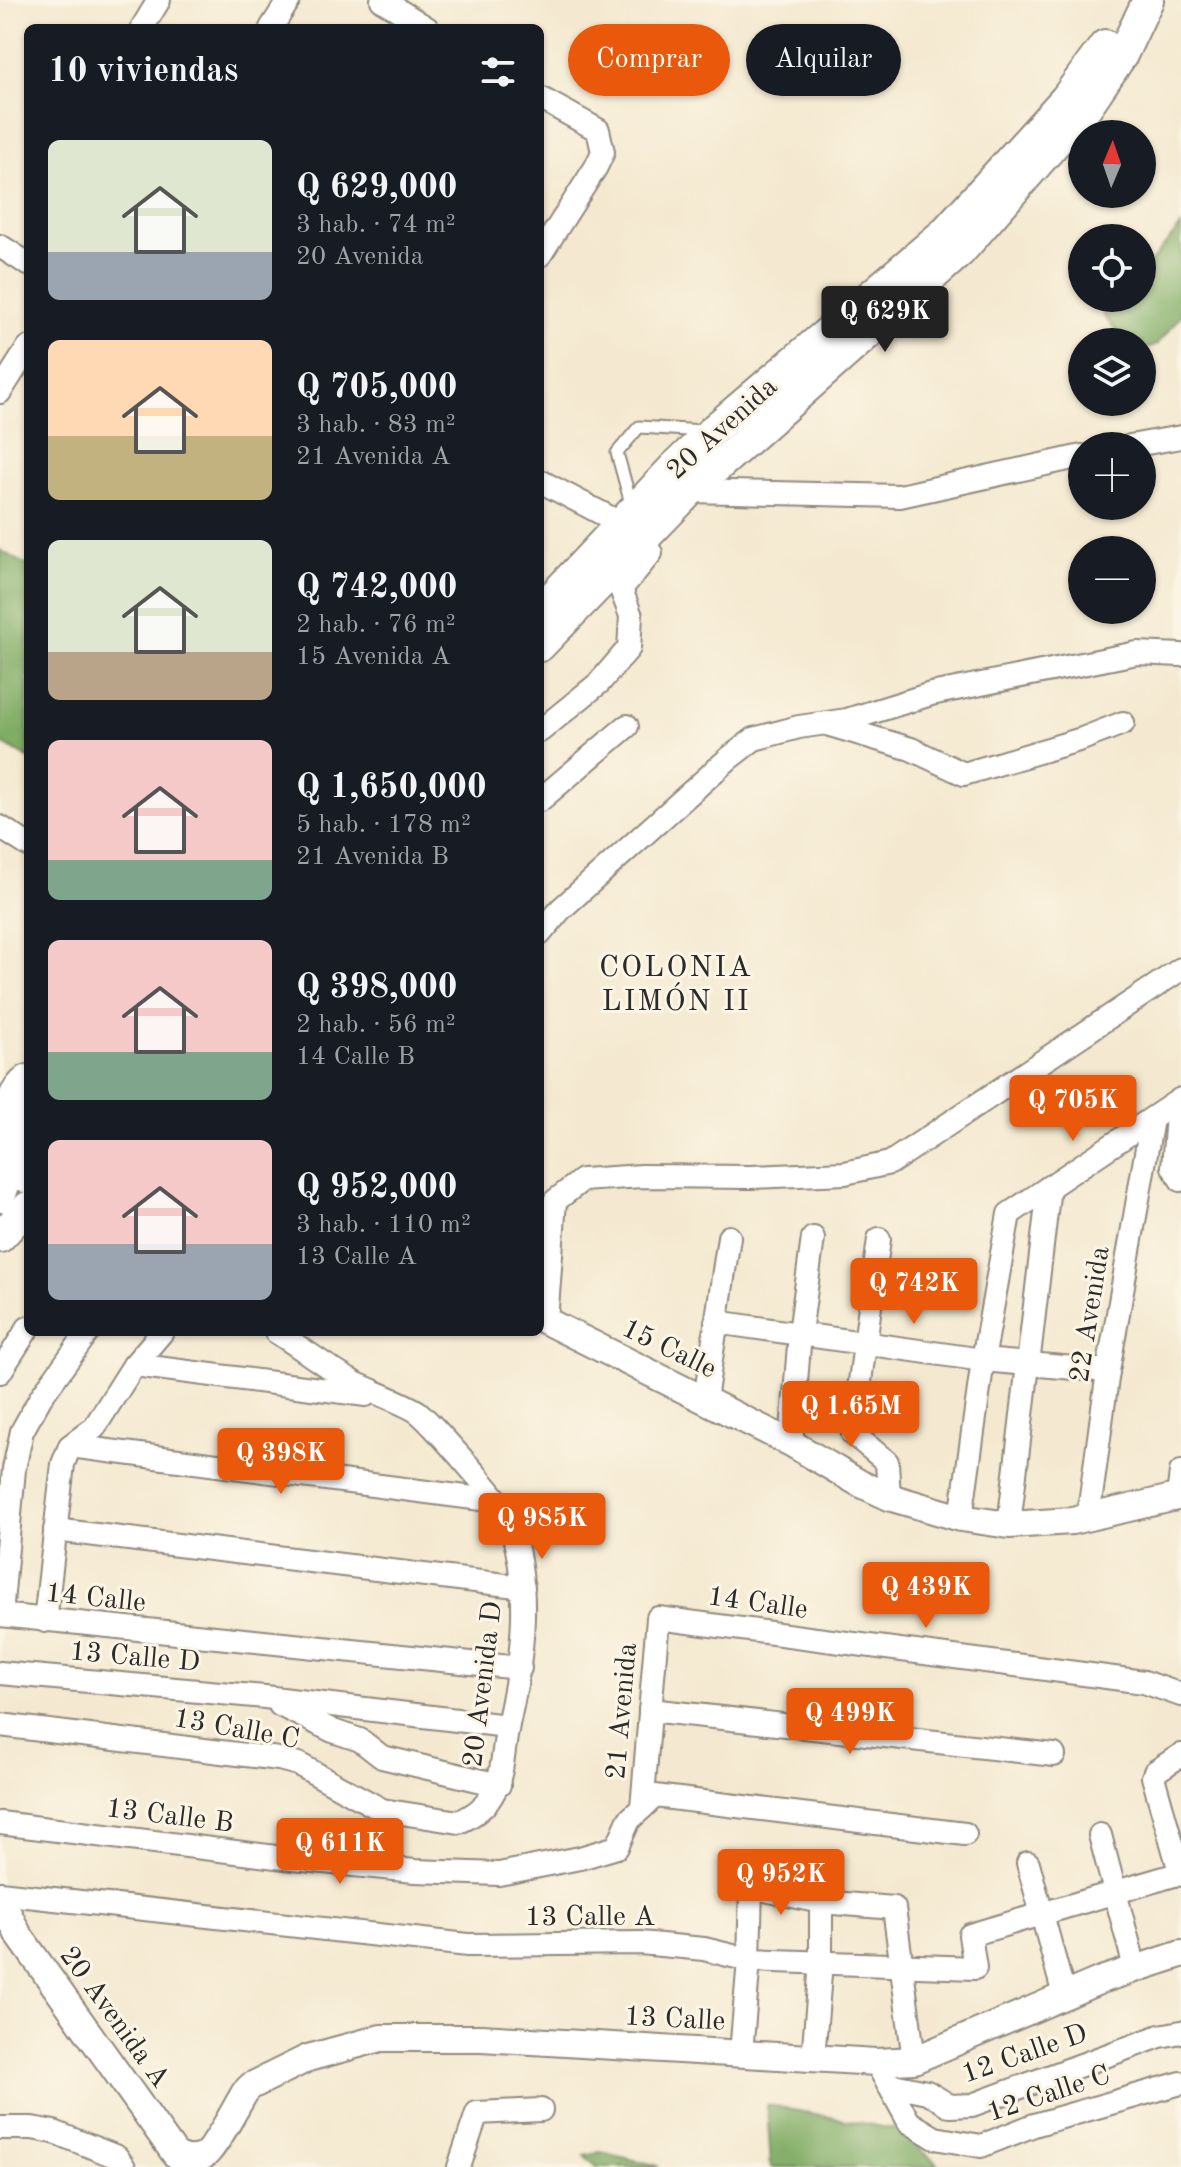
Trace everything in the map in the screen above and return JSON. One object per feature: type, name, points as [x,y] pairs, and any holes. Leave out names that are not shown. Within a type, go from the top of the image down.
[{"type":"main road","name":"20 Avenida","points":[[544,641],[632,526],[712,431],[944,233],[1066,98],[1104,47],[1126,0]]},
{"type":"main road","name":"20 Avenida","points":[[544,600],[632,526],[690,491],[960,252],[1086,108],[1122,55],[1148,0]]},
{"type":"main road","points":[[15,1215],[12,1152],[7,1124],[17,1084]]},
{"type":"street","points":[[144,24],[159,0]]},
{"type":"street","points":[[274,24],[289,0]]},
{"type":"street","points":[[382,0],[414,24]]},
{"type":"street","points":[[544,100],[598,130],[603,152],[544,249]]},
{"type":"street","points":[[0,246],[24,261]]},
{"type":"street","points":[[0,392],[24,354]]},
{"type":"street","points":[[1156,441],[1181,437]]},
{"type":"street","points":[[690,491],[900,496],[1068,459]]},
{"type":"street","points":[[544,483],[632,526],[651,553],[621,589],[631,616],[629,648],[599,683],[544,728]]},
{"type":"street","points":[[544,929],[561,909],[754,739],[847,720],[931,694],[1121,656],[1137,653],[1181,655]]},
{"type":"street","points":[[825,723],[911,749],[964,774],[1082,739],[1123,723]]},
{"type":"street","points":[[544,797],[627,726]]},
{"type":"street","points":[[0,827],[24,842]]},
{"type":"street","points":[[544,1310],[555,1201],[582,1180],[642,1176],[751,1177],[845,1173],[890,1163],[1181,969]]},
{"type":"street","points":[[961,1518],[1006,1220],[1013,1209],[1179,1100]]},
{"type":"street","points":[[1179,1100],[1173,1167],[1181,1180]]},
{"type":"street","name":"22 Avenida","points":[[1088,1519],[1108,1371],[1152,1119]]},
{"type":"street","points":[[1009,1525],[1049,1187]]},
{"type":"street","points":[[705,1400],[729,1237]]},
{"type":"street","points":[[791,1443],[800,1333],[813,1238]]},
{"type":"street","points":[[879,1239],[853,1434],[887,1462],[889,1497]]},
{"type":"street","name":"15 Calle","points":[[544,1320],[791,1443],[859,1483],[889,1497],[961,1518],[1009,1525],[1088,1519],[1180,1488]]},
{"type":"street","points":[[716,1322],[983,1360],[1108,1371]]},
{"type":"street","points":[[0,1372],[24,1334]]},
{"type":"street","points":[[1,1615],[2,1570],[14,1469],[22,1431],[41,1397],[85,1336]]},
{"type":"street","points":[[45,1621],[63,1464],[70,1446],[94,1428],[134,1365],[159,1336]]},
{"type":"street","points":[[282,1336],[382,1397]]},
{"type":"street","points":[[134,1365],[382,1397]]},
{"type":"street","name":"20 Avenida D","points":[[382,1397],[418,1412],[506,1512],[523,1587],[524,1628],[520,1668],[496,1790]]},
{"type":"street","points":[[70,1446],[497,1501]]},
{"type":"street","points":[[55,1530],[523,1587]]},
{"type":"street","name":"14 Calle","points":[[1,1615],[520,1668]]},
{"type":"street","name":"14 Calle","points":[[658,1618],[1144,1682],[1181,1695]]},
{"type":"street","name":"21 Avenida","points":[[642,1808],[658,1618]]},
{"type":"street","name":"13 Calle D","points":[[0,1673],[265,1697],[507,1726]]},
{"type":"street","name":"13 Calle D","points":[[265,1697],[333,1731],[360,1740],[382,1757],[496,1790]]},
{"type":"street","points":[[650,1710],[1054,1755]]},
{"type":"street","name":"13 Calle C","points":[[0,1725],[279,1759],[298,1764],[382,1810],[459,1822],[469,1818],[496,1790]]},
{"type":"street","points":[[1181,1755],[1153,1774],[1172,1808],[1181,1874]]},
{"type":"street","points":[[642,1808],[655,1796],[965,1834]]},
{"type":"street","name":"13 Calle B","points":[[0,1823],[292,1859],[415,1871],[499,1874],[580,1858],[617,1847],[629,1820],[642,1808]]},
{"type":"street","points":[[1100,1835],[1135,1968]]},
{"type":"street","points":[[1028,1863],[1064,1995]]},
{"type":"street","name":"13 Calle A","points":[[0,1895],[468,1945],[640,1943],[704,1949],[749,1960],[975,1968],[970,1935],[1181,1874]]},
{"type":"street","points":[[741,2053],[751,1887],[821,1902],[894,1908],[914,2060]]},
{"type":"street","name":"20 Avenida A","points":[[0,1895],[18,1934],[175,2154],[182,2159],[193,2160]]},
{"type":"street","points":[[813,2058],[821,1963],[821,1902]]},
{"type":"street","name":"13 Calle","points":[[193,2160],[206,2154],[251,2086],[308,2058],[381,2038],[481,2038],[813,2058],[882,2073],[1064,1995],[1181,1954]]},
{"type":"street","name":"12 Calle D","points":[[882,2073],[927,2092],[950,2106],[972,2105],[1160,2036],[1181,2032]]},
{"type":"street","name":"12 Calle C","points":[[882,2073],[909,2122],[935,2138],[981,2146],[1034,2125],[1181,2083]]},
{"type":"street","points":[[459,2167],[477,2113],[541,2110]]},
{"type":"street","points":[[0,2128],[54,2132],[117,2157],[124,2167]]},
{"type":"lane","points":[[632,526],[617,453],[639,427],[712,431]]},
{"type":"green space","points":[[1181,226],[1181,315],[1156,345],[1156,328],[1114,328],[1103,315],[1105,312],[1156,312],[1156,255]]},
{"type":"green space","points":[[0,550],[24,564],[24,756],[0,742]]},
{"type":"green space","points":[[767,2105],[898,2130],[941,2167],[771,2167]]},
{"type":"green space","points":[[601,2152],[659,2167],[597,2167],[584,2155]]},
{"type":"district","name":"COLONIA LIMÓN II","points":[[676,983]]}]
